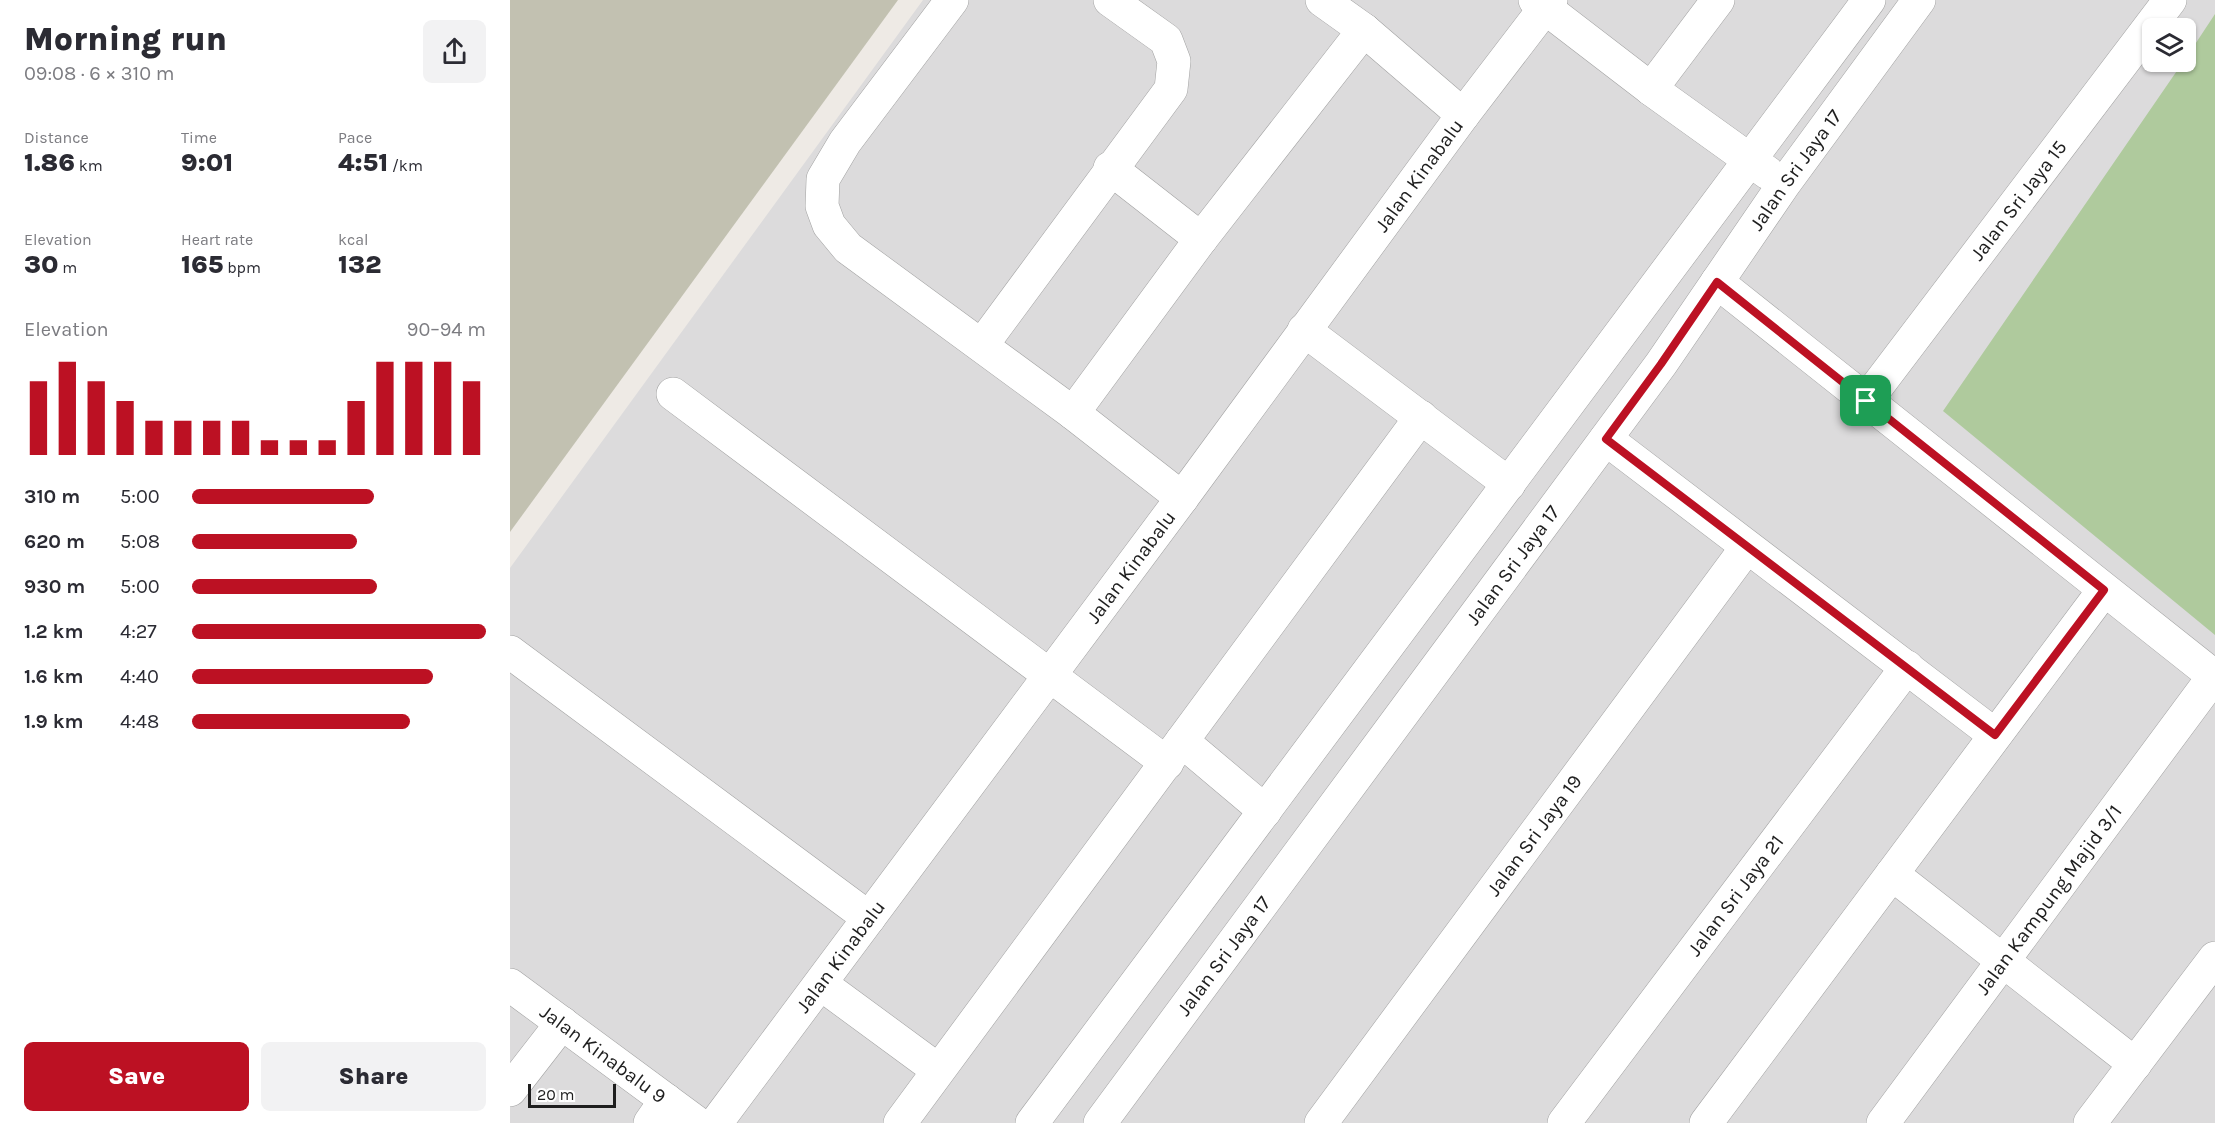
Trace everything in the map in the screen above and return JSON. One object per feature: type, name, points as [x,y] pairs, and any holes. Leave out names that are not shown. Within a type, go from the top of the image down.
[{"type":"street","points":[[952,0],[845,142],[823,179],[822,206],[829,225],[848,248],[982,345],[1182,498]]},
{"type":"street","points":[[982,345],[1110,168],[1171,89],[1174,61],[1166,40],[1110,0]]},
{"type":"street","points":[[1322,0],[1364,30],[1463,115]]},
{"type":"street","points":[[1651,89],[1718,0]]},
{"type":"street","points":[[1032,1123],[1869,0]]},
{"type":"street","name":"Jalan Sri Jaya 17","points":[[1100,1123],[1661,364],[1784,184],[1919,0]]},
{"type":"street","name":"Jalan Sri Jaya 15","points":[[1866,401],[2170,0]]},
{"type":"street","points":[[1544,3],[1651,89],[1784,184]]},
{"type":"street","name":"Jalan Kinabalu","points":[[716,1123],[1182,498],[1544,3]]},
{"type":"street","points":[[1072,413],[1201,239],[1364,30]]},
{"type":"street","points":[[1110,168],[1201,239]]},
{"type":"street","points":[[1717,282],[2215,676]]},
{"type":"street","points":[[1304,330],[1509,484]]},
{"type":"street","points":[[673,394],[1049,674],[1265,811]]},
{"type":"street","points":[[900,1123],[1421,417]]},
{"type":"street","points":[[1606,439],[1995,735]]},
{"type":"street","name":"Jalan Sri Jaya 19","points":[[1321,1123],[1748,547]]},
{"type":"street","points":[[1706,1123],[2104,590]]},
{"type":"street","points":[[510,652],[869,918]]},
{"type":"street","name":"Jalan Sri Jaya 21","points":[[1564,1123],[1907,668]]},
{"type":"street","name":"Jalan Kampung Majid 3/1","points":[[1883,1123],[2215,676]]},
{"type":"street","points":[[1892,874],[2135,1064]]},
{"type":"street","points":[[2090,1123],[2215,958]]},
{"type":"street","points":[[821,984],[938,1070]]},
{"type":"street","name":"Jalan Kinabalu 9","points":[[510,985],[562,1023],[658,1112],[697,1123]]},
{"type":"street","points":[[510,1090],[562,1023]]},
{"type":"shaded area","points":[[510,0],[898,0],[510,532]]},
{"type":"shaded area","points":[[923,0],[2215,0],[2215,1123],[510,1123],[510,568]]},
{"type":"green space","points":[[2215,14],[2215,635],[1943,411],[2176,72],[2196,72],[2196,43]]},
{"type":"route","points":[[1717,282],[1866,401],[2104,590],[1995,735],[1606,439],[1717,282]]}]
